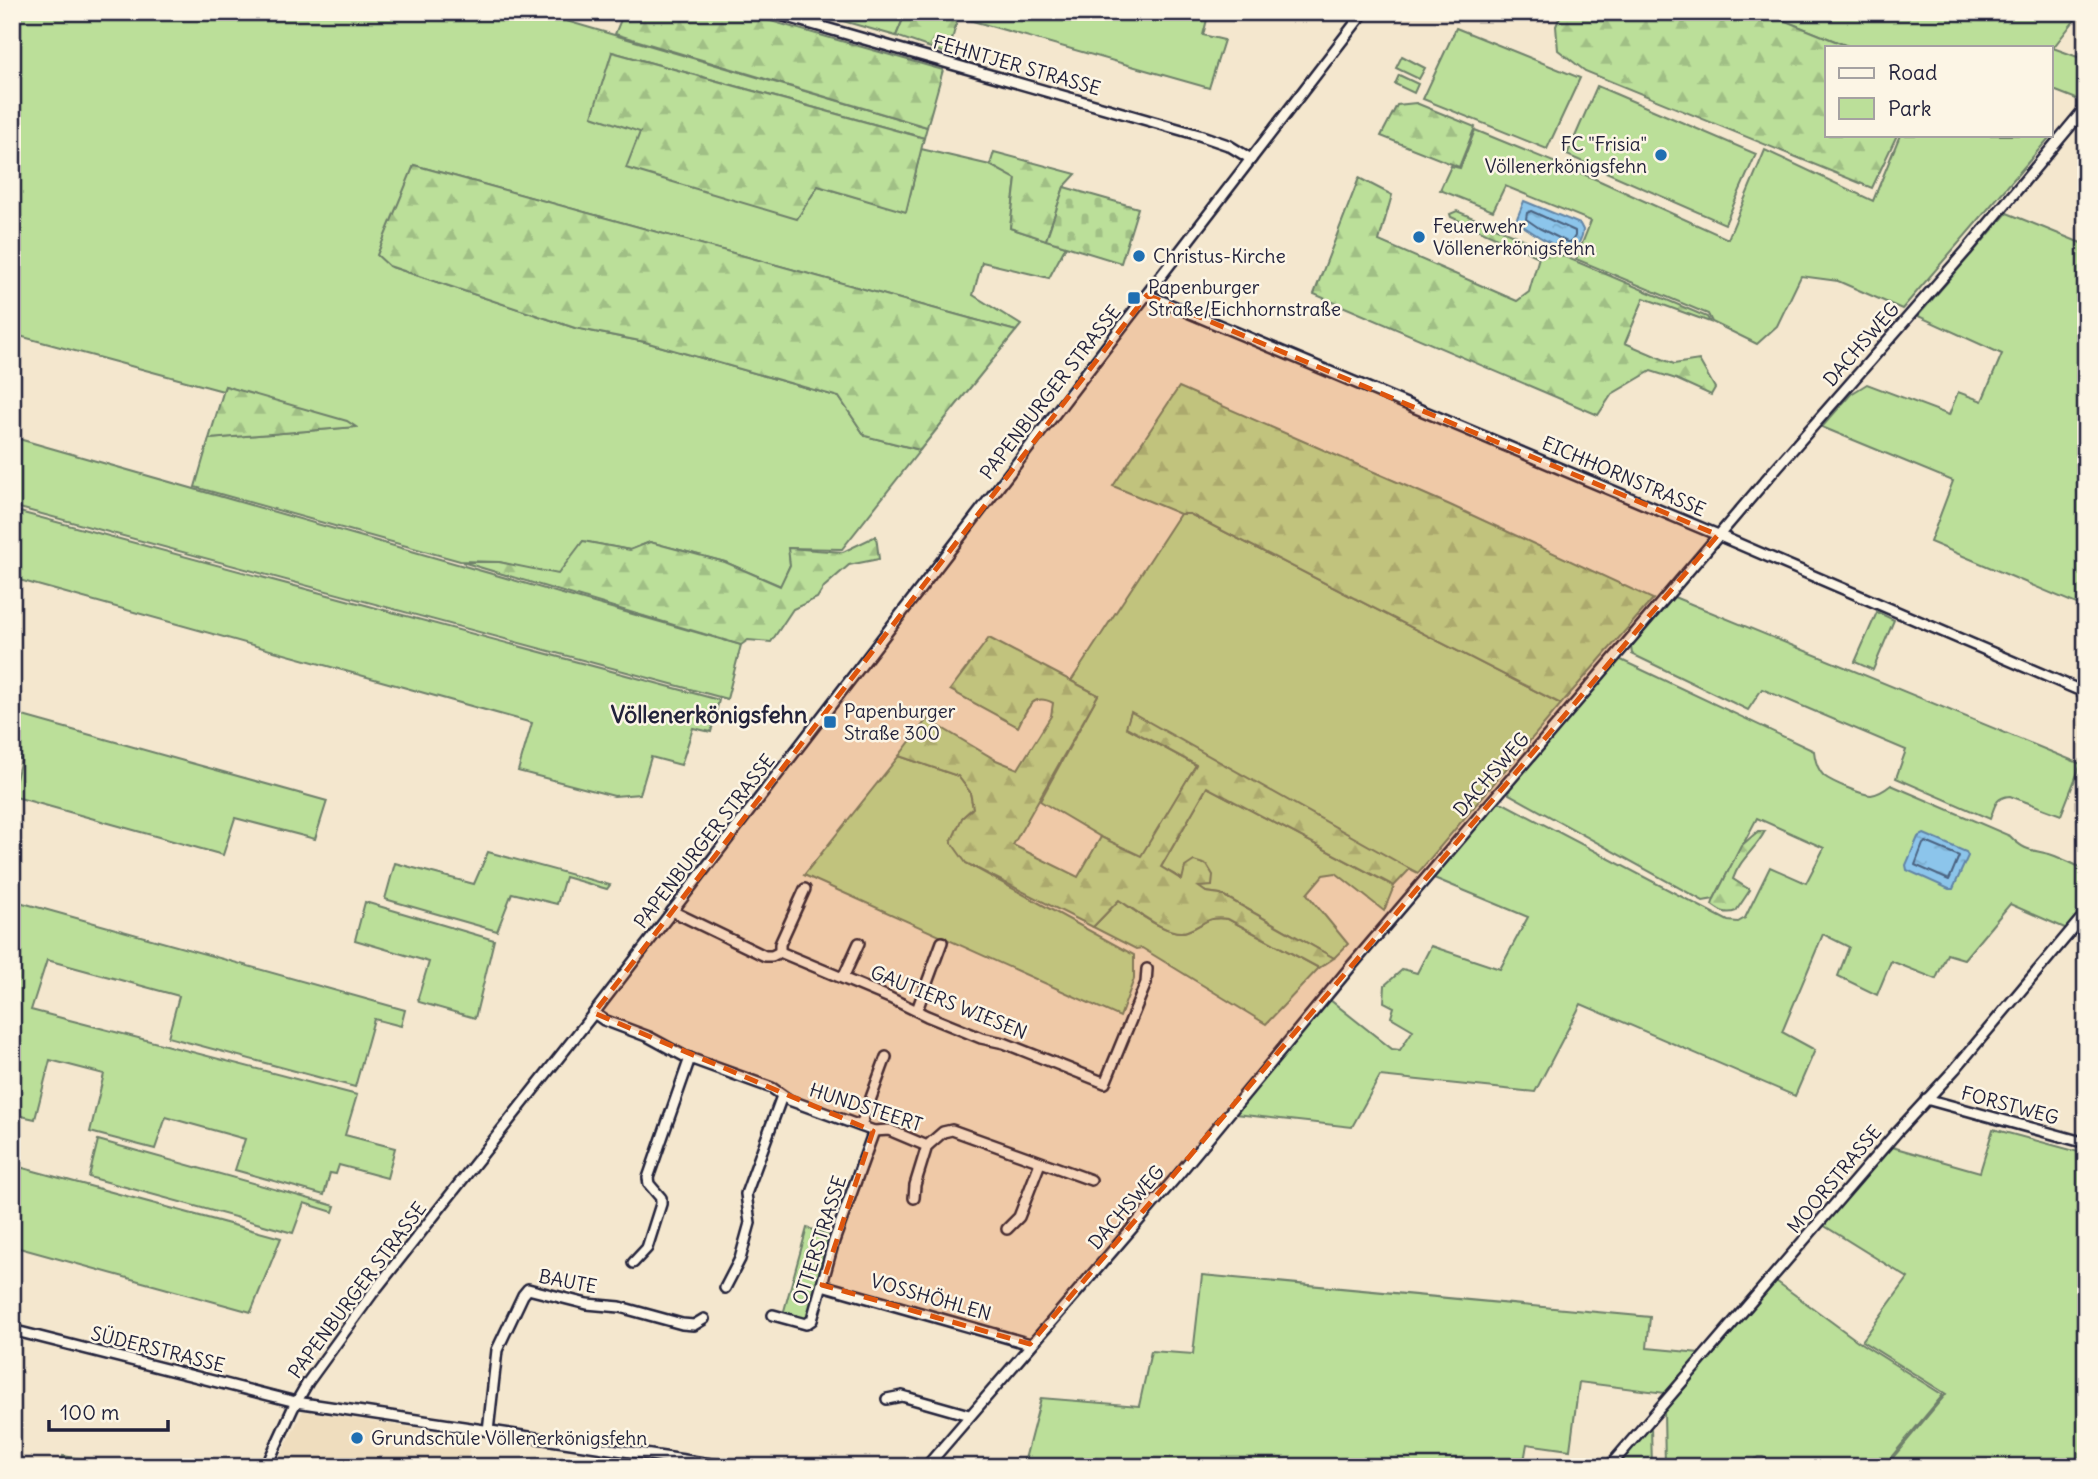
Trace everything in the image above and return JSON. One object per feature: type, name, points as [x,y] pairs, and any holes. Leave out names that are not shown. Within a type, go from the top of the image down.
[{"type":"street","name":"FEHNTJER STRASSE","points":[[769,12],[1199,135],[1228,145],[1251,159]]},
{"type":"street","name":"PAPENBURGER STRASSE","points":[[265,1467],[296,1402],[321,1362],[372,1294],[594,1013],[1364,12]]},
{"type":"street","name":"DACHSWEG","points":[[926,1467],[1030,1343],[1178,1175],[1352,965],[1718,535],[1975,241],[2086,107]]},
{"type":"street","name":"EICHHORNSTRASSE","points":[[1147,295],[2086,693]]},
{"type":"street","points":[[780,952],[780,944],[805,889]]},
{"type":"street","name":"GAUTIERS WIESEN","points":[[672,911],[765,956],[780,952],[981,1038],[1004,1043],[1105,1083],[1146,983],[1147,969]]},
{"type":"street","name":"MOORSTRASSE","points":[[1609,1467],[1926,1099],[1955,1069],[2086,913]]},
{"type":"street","points":[[917,1010],[942,942]]},
{"type":"street","points":[[843,978],[859,943]]},
{"type":"street","name":"HUNDSTEERT","points":[[594,1013],[690,1058],[772,1088],[782,1096],[874,1131],[889,1130],[927,1146],[943,1132],[952,1130],[1091,1180]]},
{"type":"street","points":[[861,1125],[886,1057]]},
{"type":"street","points":[[633,1263],[647,1248],[661,1204],[661,1198],[649,1184],[648,1178],[690,1058]]},
{"type":"street","points":[[725,1288],[740,1259],[750,1223],[746,1194],[782,1096]]},
{"type":"street","name":"FORSTWEG","points":[[1926,1099],[2086,1143]]},
{"type":"street","name":"OTTERSTRASSE","points":[[773,1315],[810,1323],[836,1236],[874,1131]]},
{"type":"street","points":[[914,1198],[915,1185],[927,1146]]},
{"type":"street","points":[[1007,1229],[1019,1217],[1040,1163]]},
{"type":"street","name":"VOSSHÖHLEN","points":[[821,1285],[1030,1343]]},
{"type":"street","name":"BAUTE","points":[[488,1431],[498,1345],[528,1289],[590,1304],[620,1307],[682,1324],[694,1325],[704,1319]]},
{"type":"street","name":"SÜDERSTRASSE","points":[[12,1329],[296,1402],[732,1467]]},
{"type":"street","points":[[887,1399],[902,1396],[968,1415]]},
{"type":"highlighted area","points":[[1147,295],[1718,535],[1030,1344],[822,1285],[873,1131],[594,1013]]},
{"type":"shaded area","points":[[303,1411],[471,1437],[466,1467],[275,1467]]},
{"type":"green space","points":[[12,12],[471,12],[482,15],[483,12],[536,12],[927,127],[924,138],[612,52],[641,132],[627,168],[818,186],[906,211],[921,149],[990,165],[1016,178],[1010,228],[1066,246],[1049,278],[982,262],[973,295],[1021,325],[1016,331],[414,165],[389,266],[575,328],[645,342],[839,397],[865,436],[920,450],[842,549],[789,548],[790,565],[781,586],[725,562],[650,542],[630,550],[583,541],[559,576],[499,562],[460,561],[195,487],[209,439],[355,427],[225,386],[223,391],[12,334]]},
{"type":"green space","points":[[624,12],[739,12],[943,70],[927,127],[615,34]]},
{"type":"green space","points":[[811,12],[906,12],[896,36]]},
{"type":"green space","points":[[906,12],[941,12],[958,18],[948,54],[896,36]]},
{"type":"green space","points":[[941,12],[1209,12],[1203,35],[1224,40],[1209,88]]},
{"type":"green space","points":[[1562,12],[1778,12],[1778,18],[1848,46],[1825,46],[1825,136],[1897,136],[1872,188],[1585,71],[1558,50],[1556,26]]},
{"type":"green space","points":[[1778,12],[2081,12],[2053,48],[2086,60],[2086,99],[2084,102],[2052,89],[2052,46],[1847,46],[1777,18]]},
{"type":"green space","name":"FC \"Frisia\" Völlenerkönigsfehn","points":[[1456,28],[1580,78],[1547,149],[1423,99]]},
{"type":"green space","points":[[612,52],[924,138],[906,212],[818,186],[797,219],[626,168],[640,132],[592,116]]},
{"type":"green space","points":[[1402,56],[1425,68],[1419,79],[1396,68]]},
{"type":"green space","points":[[1399,75],[1418,84],[1414,93],[1395,84]]},
{"type":"green space","name":"FC \"Frisia\" Völlenerkönigsfehn","points":[[1597,86],[1756,154],[1725,224],[1567,155]]},
{"type":"green space","points":[[1416,103],[1475,127],[1459,167],[1381,136],[1397,105]]},
{"type":"green space","points":[[1475,130],[1600,181],[1728,239],[1765,150],[1873,201],[1900,136],[2049,138],[1902,309],[1838,281],[1801,276],[1777,326],[1757,344],[1712,322],[1708,314],[1576,259],[1591,221],[1505,186],[1493,211],[1440,190],[1451,166],[1460,168]]},
{"type":"green space","points":[[994,152],[1076,174],[1064,187],[1046,240],[1010,228],[1016,179],[990,165]]},
{"type":"green space","points":[[414,165],[1016,331],[920,450],[865,436],[839,397],[645,342],[575,328],[389,266],[377,255]]},
{"type":"green space","points":[[1359,178],[1392,195],[1379,241],[1517,301],[1529,292],[1539,257],[1451,217],[1450,214],[1457,211],[1707,317],[1710,322],[1644,298],[1625,343],[1674,364],[1699,360],[1715,388],[1711,395],[1651,371],[1612,394],[1598,415],[1314,294]]},
{"type":"green space","points":[[1064,187],[1138,208],[1121,263],[1046,240]]},
{"type":"green space","points":[[2007,213],[2086,245],[2086,608],[1930,542],[1953,481],[1822,427],[1851,394],[1867,384],[1949,415],[1958,392],[1982,401],[2002,354],[1918,316]]},
{"type":"green space","points":[[225,386],[347,421],[356,427],[209,439]]},
{"type":"green space","points":[[1179,387],[1450,505],[1653,599],[1561,704],[1190,514],[1180,514],[1113,486]]},
{"type":"green space","points":[[12,437],[741,645],[727,699],[12,506]]},
{"type":"green space","points":[[12,510],[719,700],[711,732],[693,728],[681,765],[651,757],[640,794],[614,796],[518,771],[532,723],[12,578]]},
{"type":"green space","points":[[1180,514],[1190,514],[1561,704],[1418,873],[1126,727],[1196,765],[1141,857],[1040,801],[1098,695],[1071,681]]},
{"type":"green space","points":[[876,536],[879,559],[849,565],[824,587],[817,598],[793,609],[771,642],[748,640],[741,645],[462,562],[499,562],[558,574],[583,541],[630,550],[650,542],[725,562],[780,586],[790,565],[788,548],[843,552]]},
{"type":"green space","points":[[1674,597],[2081,764],[2061,815],[2010,796],[1998,800],[1990,819],[1896,778],[1906,750],[1762,689],[1748,710],[1632,654],[1631,647]]},
{"type":"green space","points":[[1877,612],[1894,620],[1873,670],[1855,662]]},
{"type":"green space","points":[[989,638],[1098,695],[1013,845],[1078,877],[1101,837],[1141,856],[1196,765],[1126,727],[1131,712],[1410,869],[1394,886],[1207,787],[1161,867],[1182,880],[1185,867],[1194,861],[1207,865],[1213,875],[1212,886],[1199,887],[1206,892],[1220,894],[1334,958],[1319,968],[1228,919],[1210,920],[1180,932],[1162,927],[1119,900],[1093,927],[966,863],[951,842],[962,818],[973,808],[970,792],[958,776],[899,756],[927,719],[996,760],[1018,769],[1051,716],[1053,703],[1046,700],[1035,701],[1027,709],[1018,727],[950,690]]},
{"type":"green space","points":[[1619,659],[1814,751],[1817,765],[1824,776],[1840,785],[1871,795],[1891,785],[2010,836],[2027,849],[2055,856],[2086,870],[2086,904],[2067,929],[2010,904],[1964,959],[1947,954],[1936,979],[1891,961],[1877,995],[1838,976],[1849,947],[1823,934],[1782,1032],[1815,1050],[1795,1096],[1581,1004],[1535,1092],[1380,1076],[1352,1127],[1235,1114],[1330,1000],[1392,1049],[1400,1050],[1413,1030],[1391,1017],[1394,1007],[1384,1002],[1385,985],[1403,969],[1417,973],[1431,946],[1500,969],[1528,917],[1434,878],[1495,803],[1503,803],[1728,921],[1738,922],[1745,918],[1770,867],[1806,883],[1824,848],[1757,818],[1714,899],[1703,901],[1509,794],[1510,787]]},
{"type":"green space","points":[[12,713],[327,801],[315,839],[235,818],[223,855],[12,796],[21,759],[12,757],[15,741],[12,740]]},
{"type":"green space","points":[[899,756],[958,776],[970,792],[973,808],[962,818],[966,863],[1134,955],[1134,979],[1120,1017],[804,875]]},
{"type":"green space","points":[[1207,787],[1394,886],[1384,911],[1336,873],[1323,875],[1307,894],[1348,944],[1334,958],[1221,894],[1206,892],[1161,867]]},
{"type":"green space","points":[[1758,831],[1765,831],[1739,866],[1733,879],[1750,890],[1736,911],[1720,911],[1712,905],[1714,899],[1741,846]]},
{"type":"green space","points":[[488,852],[610,885],[607,889],[565,877],[557,904],[512,893],[497,931],[385,899],[395,863],[474,884]]},
{"type":"green space","points":[[12,900],[405,1010],[401,1026],[374,1019],[355,1087],[168,1037],[179,996],[47,960],[31,1010],[357,1095],[345,1135],[395,1148],[387,1178],[339,1165],[336,1174],[330,1173],[324,1195],[235,1170],[245,1139],[166,1117],[155,1149],[90,1132],[104,1074],[50,1060],[35,1119],[12,1114]]},
{"type":"green space","points":[[1119,900],[1171,931],[1187,931],[1210,920],[1228,919],[1319,968],[1266,1024],[1142,948],[1136,949],[1093,927]]},
{"type":"green space","points":[[365,902],[494,940],[475,1018],[419,1002],[429,962],[355,940]]},
{"type":"green space","points":[[1993,1129],[2086,1154],[2086,1460],[2082,1467],[1885,1467],[1946,1394],[1862,1341],[1908,1278],[1823,1225],[1892,1147],[1980,1172]]},
{"type":"green space","points":[[98,1140],[335,1206],[333,1212],[304,1203],[293,1233],[89,1177]]},
{"type":"green space","points":[[12,1165],[281,1238],[251,1312],[12,1246]]},
{"type":"green space","points":[[807,1228],[836,1236],[812,1320],[782,1318]]},
{"type":"green space","points":[[1202,1275],[1650,1317],[1647,1348],[1701,1353],[1665,1393],[1579,1382],[1570,1450],[1527,1444],[1523,1467],[1023,1467],[1041,1398],[1139,1406],[1151,1351],[1193,1354]]},
{"type":"green space","points":[[1776,1281],[1859,1342],[1943,1395],[1883,1467],[1778,1467],[1763,1457],[1758,1457],[1743,1467],[1665,1467],[1664,1411]]},
{"type":"green space","points":[[1651,1426],[1652,1467],[1616,1467]]},
{"type":"green space","points":[[63,1456],[132,1467],[61,1467]]},
{"type":"water","points":[[1524,201],[1580,224],[1583,233],[1577,246],[1572,250],[1557,246],[1516,221]]},
{"type":"water","points":[[1924,834],[1966,852],[1968,856],[1953,889],[1907,870],[1906,865],[1918,837]]},
{"type":"place","name":"FC \"Frisia\" Völlenerkönigsfehn","points":[[1661,155]]},
{"type":"place","name":"Feuerwehr Völlenerkönigsfehn","points":[[1419,237]]},
{"type":"place","name":"Christus-Kirche","points":[[1139,256]]},
{"type":"place","name":"Papenburger Straße/Eichhornstraße","points":[[1134,298]]},
{"type":"place","name":"Papenburger Straße 300","points":[[830,722]]},
{"type":"place","name":"Grundschule Völlenerkönigsfehn","points":[[357,1438]]},
{"type":"district","name":"Völlenerkönigsfehn","points":[[709,714]]}]
